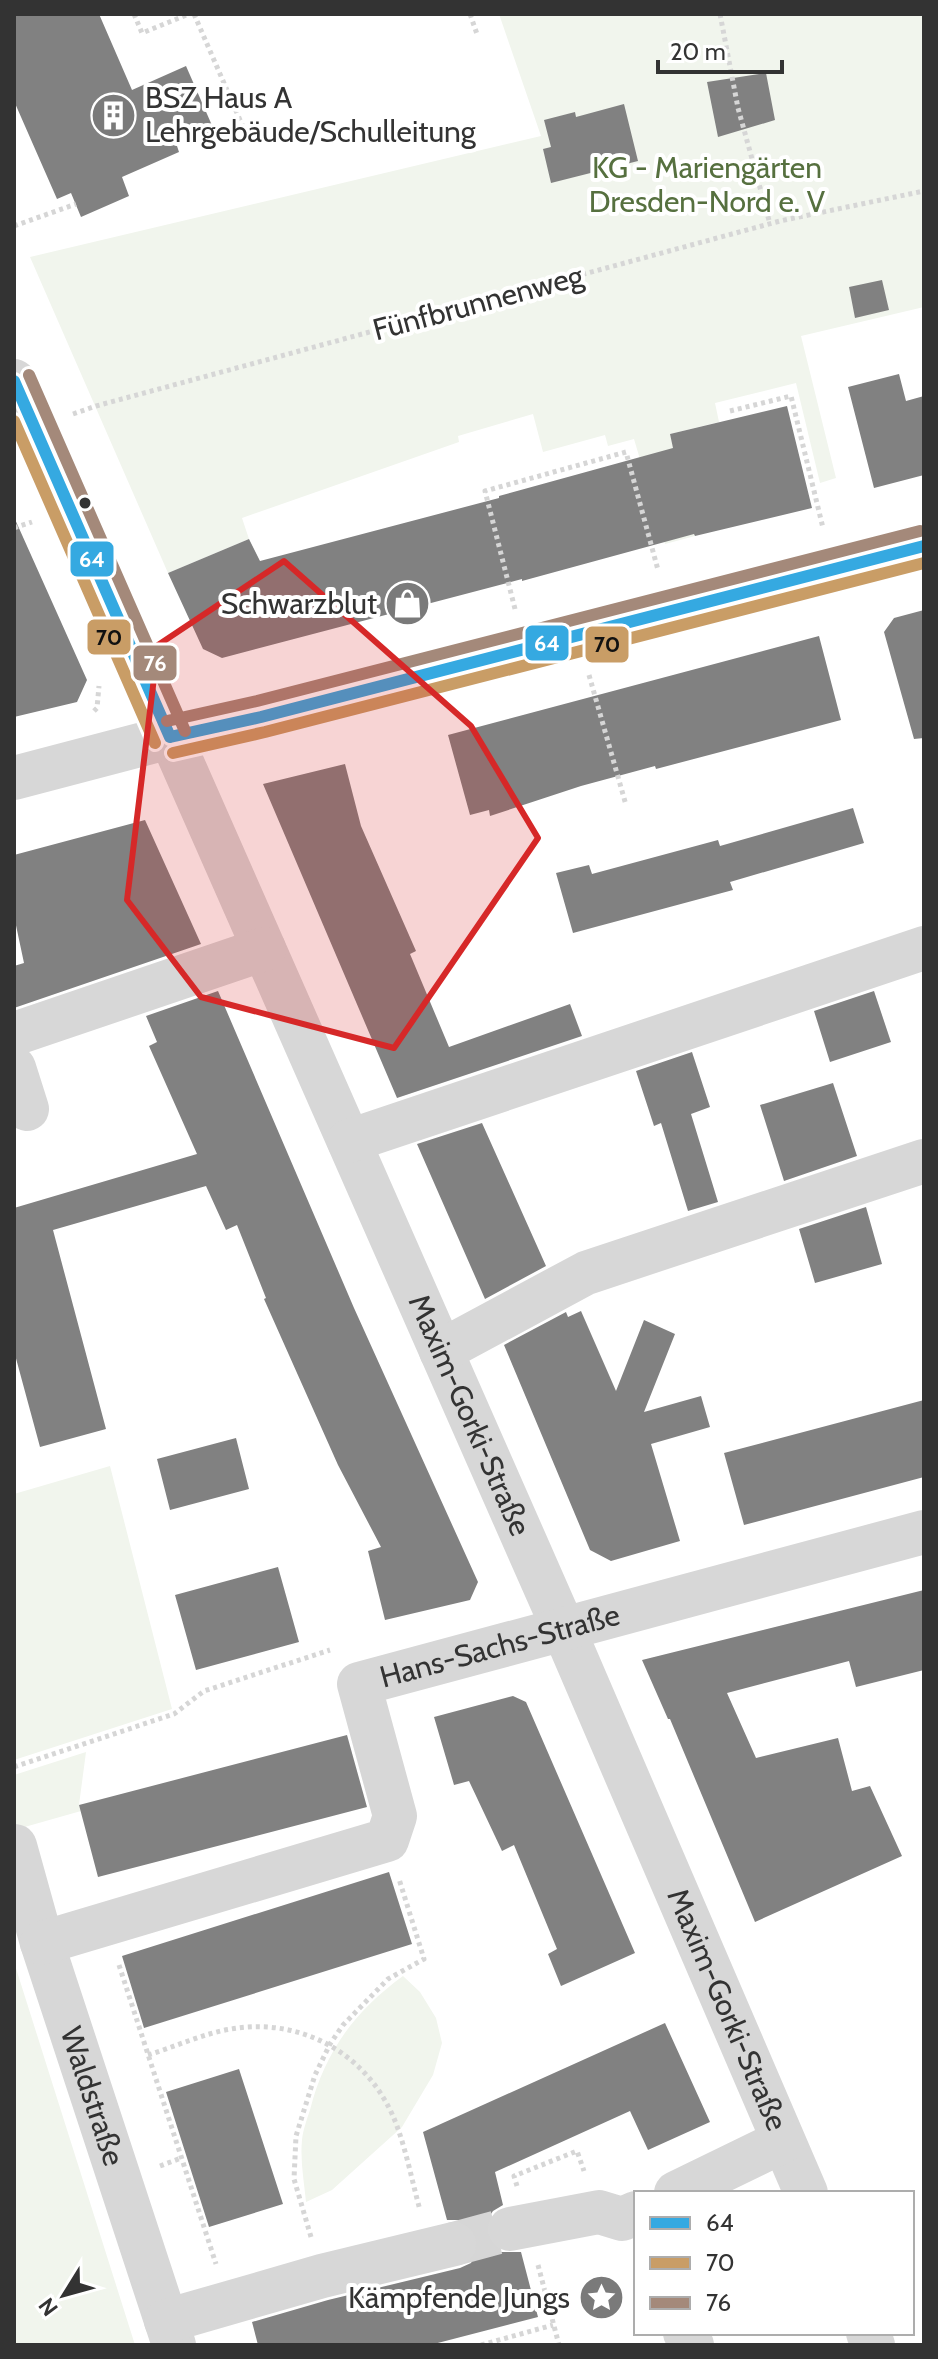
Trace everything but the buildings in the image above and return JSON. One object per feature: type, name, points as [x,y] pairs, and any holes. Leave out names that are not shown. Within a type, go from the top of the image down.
[{"type":"street","name":"Maxim-Gorki-Straße","points":[[14,381],[564,1630],[805,2191]]},
{"type":"street","points":[[14,778],[924,546]]},
{"type":"street","points":[[349,1141],[924,948]]},
{"type":"street","points":[[14,1034],[264,949]]},
{"type":"street","points":[[14,1068],[27,1109]]},
{"type":"street","points":[[441,1351],[586,1273],[924,1161]]},
{"type":"street","name":"Hans-Sachs-Straße","points":[[359,1684],[924,1532]]},
{"type":"street","points":[[42,1943],[387,1840],[395,1816],[359,1684]]},
{"type":"street","name":"Waldstraße","points":[[15,1846],[42,1943],[170,2333]]},
{"type":"street","points":[[680,2191],[783,2141]]},
{"type":"street","points":[[510,2229],[599,2212],[631,2226]]},
{"type":"street","points":[[170,2333],[228,2303],[442,2247]]},
{"type":"path","points":[[134,14],[142,33],[191,14],[250,143]]},
{"type":"path","points":[[470,14],[477,34]]},
{"type":"path","points":[[720,14],[738,108],[770,224]]},
{"type":"path","name":"Fünfbrunnenweg","points":[[35,428],[96,406],[770,224],[924,191]]},
{"type":"path","points":[[14,226],[76,204]]},
{"type":"path","points":[[730,411],[791,396],[818,506]]},
{"type":"path","points":[[513,600],[485,491],[626,452],[657,565]]},
{"type":"path","points":[[89,716],[97,708],[99,680]]},
{"type":"path","points":[[592,683],[626,805]]},
{"type":"path","name":"Hans-Sachs-Straße","points":[[14,1767],[174,1714],[204,1691],[336,1648],[359,1684]]},
{"type":"path","points":[[322,2276],[294,2179],[296,2136],[315,2075],[343,2025],[388,1979],[424,1959],[387,1840]]},
{"type":"path","points":[[106,1924],[228,2303]]},
{"type":"path","points":[[148,2055],[230,2029],[279,2026],[330,2044],[368,2076],[388,2105],[442,2247]]},
{"type":"path","points":[[172,2161],[181,2158]]},
{"type":"path","points":[[481,2345],[554,2324]]},
{"type":"highlighted area","points":[[284,561],[471,726],[538,838],[394,1048],[201,997],[127,900],[158,645]]},
{"type":"green space","name":"KG - Mariengärten Dresden-Nord e. V","points":[[499,14],[924,14],[924,307],[801,336],[836,478],[820,483],[796,383],[715,403],[719,422],[670,434],[695,536],[665,544],[634,439],[608,446],[605,435],[543,452],[533,414],[458,436],[459,442],[242,518],[249,539],[168,573],[30,257],[541,136]]},
{"type":"green space","points":[[110,1466],[172,1709],[14,1760],[14,1494]]},
{"type":"green space","points":[[86,1752],[79,1805],[81,1811],[14,1830],[14,1775]]},
{"type":"green space","points":[[14,1962],[135,2345],[14,2345]]},
{"type":"green space","points":[[403,1976],[420,1992],[436,2018],[442,2043],[433,2075],[402,2127],[332,2190],[306,2202],[303,2136],[324,2069],[356,2018]]},
{"type":"tunnel","points":[[454,2244],[510,2229]]},
{"type":"transit line","name":"76","points":[[29,375],[185,731]]},
{"type":"transit line","name":"64","points":[[14,381],[170,737]]},
{"type":"transit line","name":"70","points":[[14,421],[155,743]]},
{"type":"transit line","name":"76","points":[[167,721],[257,701],[920,531]]},
{"type":"transit line","name":"64","points":[[170,737],[261,717],[924,546]]},
{"type":"transit line","name":"70","points":[[173,753],[924,563]]},
{"type":"place","name":"BSZ Haus A Lehrgebäude/Schulleitung","points":[[114,115]]},
{"type":"place","name":"Schwarzblut","points":[[408,604]]},
{"type":"place","name":"Kämpfende Jungs","points":[[601,2298]]}]
